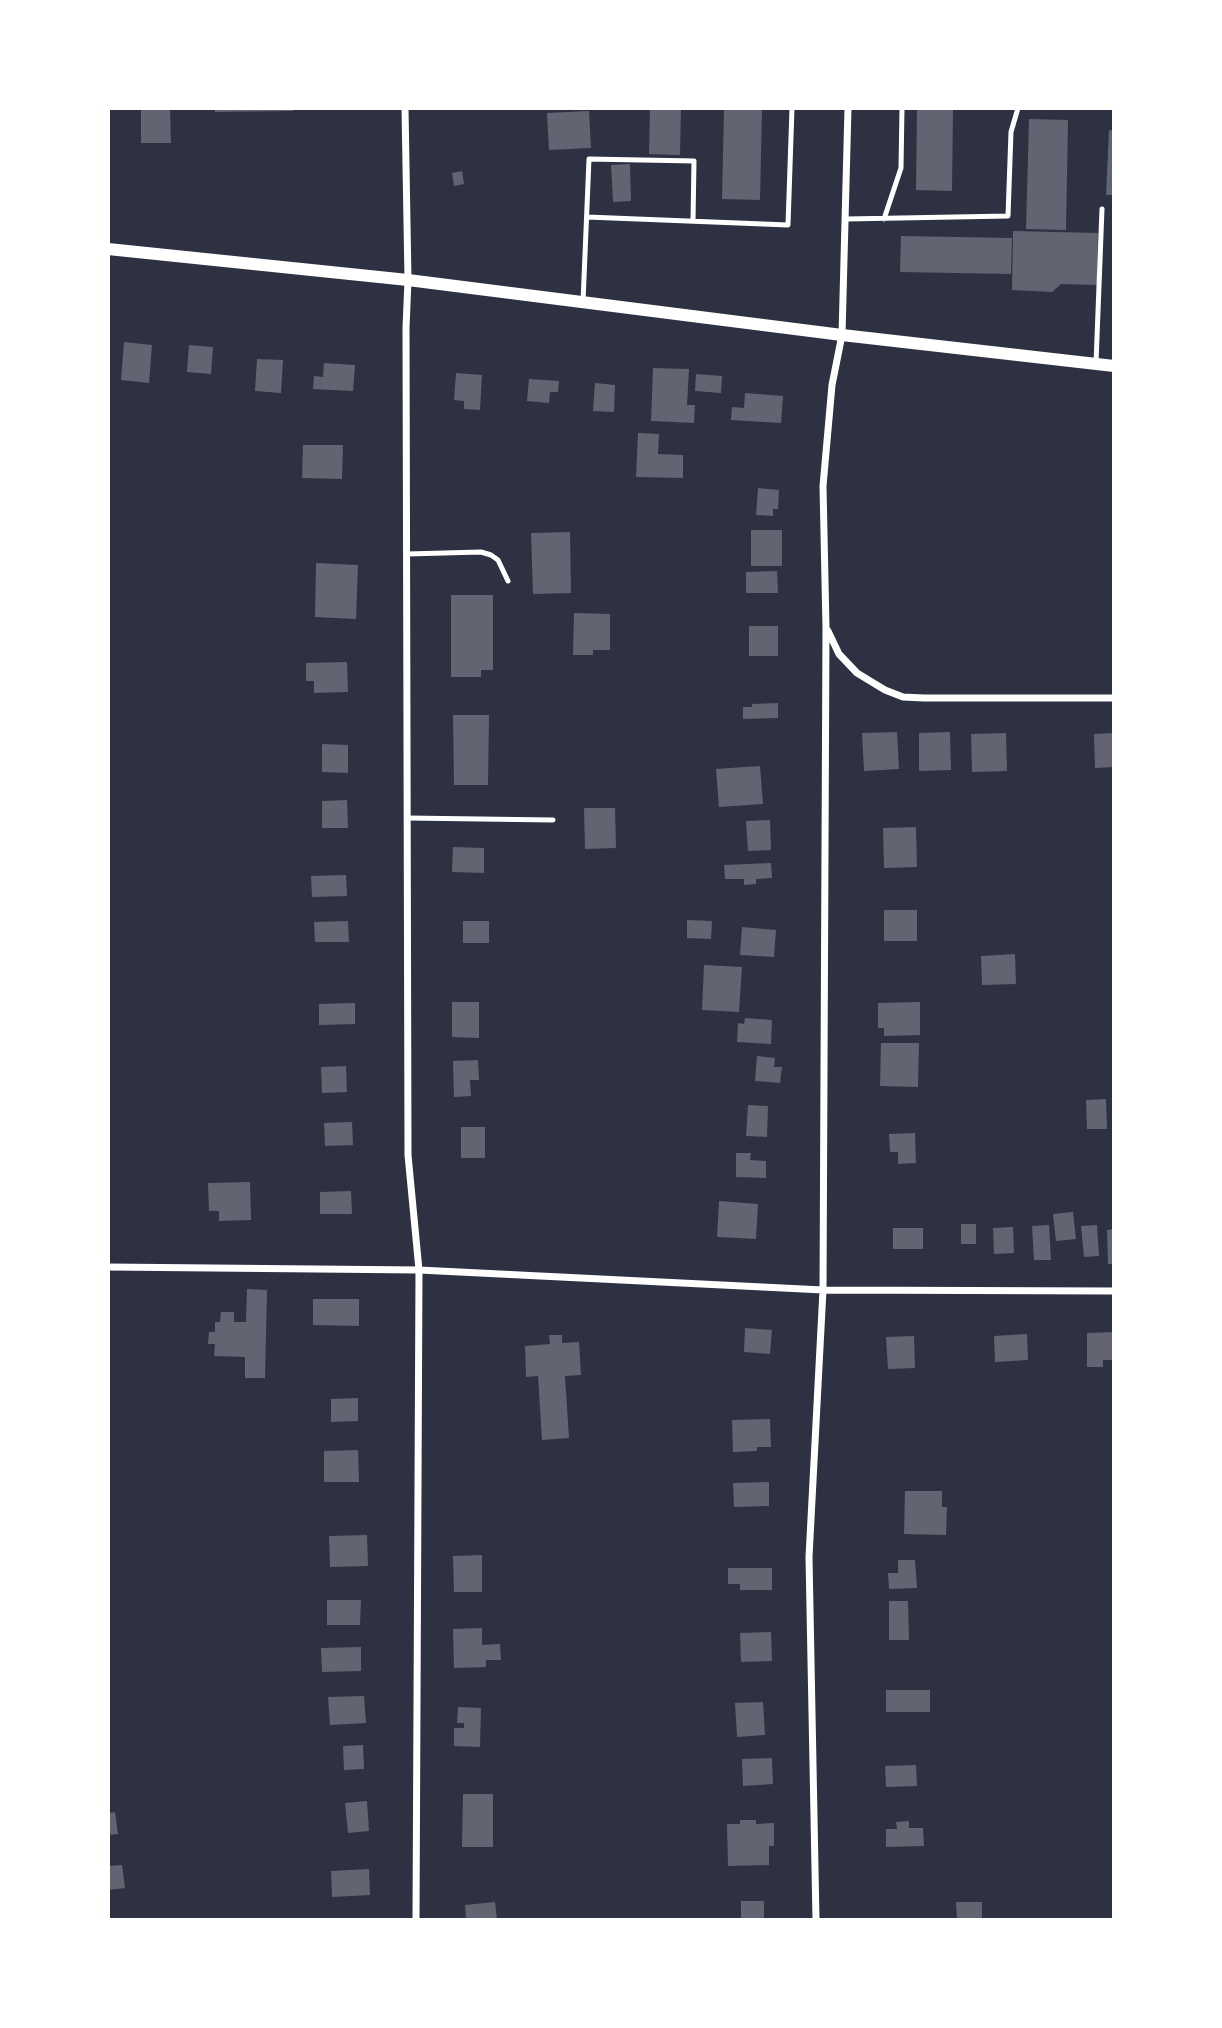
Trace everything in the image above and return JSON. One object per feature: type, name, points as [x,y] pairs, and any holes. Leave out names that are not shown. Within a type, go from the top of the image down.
[{"type":"street","points":[[405,108],[408,280],[408,1155],[419,1270],[416,1920]]},
{"type":"street","points":[[816,1920],[808,1557],[823,1290],[826,628],[824,486],[832,385],[842,335],[848,108]]},
{"type":"street","points":[[108,249],[408,280],[842,335],[1114,366]]},
{"type":"street","points":[[826,628],[847,664],[870,682],[904,696],[1114,698]]},
{"type":"street","points":[[108,1267],[419,1270],[823,1290],[1114,1291]]},
{"type":"lane","points":[[587,217],[788,225],[792,108]]},
{"type":"lane","points":[[884,219],[901,168],[902,108]]},
{"type":"lane","points":[[846,219],[1008,216],[1011,132],[1018,108]]},
{"type":"lane","points":[[583,302],[589,159],[694,161],[693,221]]},
{"type":"lane","points":[[1096,364],[1102,209]]},
{"type":"lane","points":[[407,554],[481,552],[498,560],[508,581]]},
{"type":"lane","points":[[407,818],[553,820]]},
{"type":"building","points":[[141,108],[170,108],[171,143],[141,143]]},
{"type":"building","points":[[215,108],[293,108],[293,111],[215,112]]},
{"type":"building","points":[[650,108],[681,108],[680,155],[649,154]]},
{"type":"building","points":[[724,108],[762,108],[760,200],[722,199]]},
{"type":"building","points":[[917,108],[953,108],[952,191],[916,190]]},
{"type":"building","points":[[589,111],[591,148],[549,150],[547,113]]},
{"type":"building","points":[[1029,119],[1068,120],[1066,230],[1026,229]]},
{"type":"building","points":[[1109,130],[1114,131],[1114,195],[1106,195]]},
{"type":"building","points":[[630,164],[631,201],[613,202],[611,165]]},
{"type":"building","points":[[462,171],[464,184],[454,186],[452,173]]},
{"type":"building","points":[[1013,231],[1098,233],[1097,285],[1061,284],[1052,292],[1012,290]]},
{"type":"building","points":[[901,236],[1012,238],[1011,274],[900,272]]},
{"type":"building","points":[[124,342],[152,345],[149,383],[121,380]]},
{"type":"building","points":[[189,345],[213,347],[211,374],[187,372]]},
{"type":"building","points":[[257,359],[283,360],[281,393],[255,391]]},
{"type":"building","points":[[324,363],[355,365],[353,391],[313,389],[314,376],[323,377]]},
{"type":"building","points":[[653,368],[689,369],[687,405],[695,405],[694,423],[651,421]]},
{"type":"building","points":[[456,373],[482,375],[480,410],[464,409],[464,401],[454,400]]},
{"type":"building","points":[[696,374],[722,376],[721,393],[695,391]]},
{"type":"building","points":[[529,379],[559,381],[558,392],[550,392],[549,403],[527,401]]},
{"type":"building","points":[[595,383],[615,385],[614,412],[593,411]]},
{"type":"building","points":[[745,393],[783,396],[781,423],[731,420],[732,407],[744,408]]},
{"type":"building","points":[[638,433],[659,434],[658,454],[683,455],[683,478],[636,477]]},
{"type":"building","points":[[303,445],[343,445],[342,479],[302,478]]},
{"type":"building","points":[[758,488],[779,490],[778,509],[773,509],[773,516],[756,515]]},
{"type":"building","points":[[751,530],[782,530],[782,566],[751,566]]},
{"type":"building","points":[[570,532],[571,593],[533,594],[531,533]]},
{"type":"building","points":[[316,563],[358,565],[356,619],[315,617]]},
{"type":"building","points":[[777,571],[778,593],[746,593],[746,572]]},
{"type":"building","points":[[451,595],[493,595],[493,670],[481,670],[481,677],[451,677]]},
{"type":"building","points":[[574,613],[610,614],[610,650],[593,650],[593,655],[573,655]]},
{"type":"building","points":[[749,626],[778,626],[778,656],[749,656]]},
{"type":"building","points":[[347,662],[348,692],[314,693],[314,681],[306,681],[306,663]]},
{"type":"building","points":[[778,703],[778,718],[743,719],[743,707]]},
{"type":"building","points":[[453,715],[489,715],[488,785],[454,785]]},
{"type":"building","points":[[897,732],[899,769],[864,771],[862,733]]},
{"type":"building","points":[[950,732],[951,770],[919,771],[919,733]]},
{"type":"building","points":[[1006,733],[1007,771],[972,772],[971,734]]},
{"type":"building","points":[[1114,733],[1114,767],[1095,768],[1094,734]]},
{"type":"building","points":[[322,744],[348,745],[348,773],[322,772]]},
{"type":"building","points":[[760,766],[763,804],[719,807],[716,769]]},
{"type":"building","points":[[347,800],[348,828],[322,828],[322,801]]},
{"type":"building","points":[[584,808],[615,808],[616,848],[585,849]]},
{"type":"building","points":[[770,820],[771,850],[748,851],[746,821]]},
{"type":"building","points":[[916,827],[917,867],[884,868],[883,828]]},
{"type":"building","points":[[453,847],[484,848],[484,873],[452,872]]},
{"type":"building","points":[[771,863],[772,878],[756,879],[756,884],[744,885],[744,879],[725,879],[724,865]]},
{"type":"building","points":[[346,875],[347,896],[312,897],[311,876]]},
{"type":"building","points":[[884,910],[917,910],[917,941],[884,941]]},
{"type":"building","points":[[687,920],[712,921],[711,939],[687,938]]},
{"type":"building","points":[[348,921],[349,942],[315,942],[314,922]]},
{"type":"building","points":[[463,921],[489,921],[489,943],[463,943]]},
{"type":"building","points":[[742,927],[776,930],[774,957],[740,955]]},
{"type":"building","points":[[1015,954],[1016,984],[982,985],[981,956]]},
{"type":"building","points":[[704,965],[742,967],[739,1012],[702,1010]]},
{"type":"building","points":[[452,1002],[479,1002],[479,1038],[452,1037]]},
{"type":"building","points":[[920,1002],[920,1035],[884,1036],[884,1028],[878,1028],[878,1003]]},
{"type":"building","points":[[355,1003],[355,1024],[319,1025],[319,1004]]},
{"type":"building","points":[[745,1018],[772,1020],[771,1044],[737,1042],[738,1023],[744,1024]]},
{"type":"building","points":[[881,1043],[919,1043],[918,1087],[880,1086]]},
{"type":"building","points":[[757,1056],[775,1058],[774,1067],[782,1067],[780,1083],[755,1081]]},
{"type":"building","points":[[478,1060],[479,1080],[470,1080],[471,1096],[454,1097],[453,1061]]},
{"type":"building","points":[[346,1066],[347,1092],[322,1093],[321,1067]]},
{"type":"building","points":[[1106,1099],[1107,1129],[1087,1129],[1086,1100]]},
{"type":"building","points":[[748,1105],[768,1106],[767,1137],[746,1136]]},
{"type":"building","points":[[352,1122],[353,1145],[325,1146],[324,1123]]},
{"type":"building","points":[[461,1127],[485,1127],[485,1158],[461,1158]]},
{"type":"building","points":[[915,1133],[916,1163],[898,1164],[898,1152],[890,1152],[889,1134]]},
{"type":"building","points":[[736,1153],[751,1153],[750,1160],[766,1161],[766,1178],[736,1177]]},
{"type":"building","points":[[250,1182],[251,1220],[219,1221],[219,1211],[209,1211],[208,1183]]},
{"type":"building","points":[[351,1191],[352,1214],[320,1214],[320,1192]]},
{"type":"building","points":[[719,1201],[758,1204],[756,1239],[717,1237]]},
{"type":"building","points":[[1073,1212],[1076,1239],[1056,1241],[1053,1214]]},
{"type":"building","points":[[961,1224],[976,1224],[976,1244],[961,1244]]},
{"type":"building","points":[[1049,1225],[1051,1260],[1034,1260],[1032,1226]]},
{"type":"building","points":[[1097,1225],[1099,1256],[1084,1257],[1081,1226]]},
{"type":"building","points":[[1013,1227],[1014,1253],[994,1254],[993,1228]]},
{"type":"building","points":[[893,1228],[923,1228],[923,1249],[893,1249]]},
{"type":"building","points":[[1114,1229],[1114,1264],[1108,1264],[1107,1230]]},
{"type":"building","points":[[247,1289],[267,1290],[265,1378],[245,1378],[245,1357],[214,1356],[215,1344],[208,1344],[209,1332],[215,1332],[215,1322],[220,1322],[221,1312],[234,1312],[234,1322],[246,1322]]},
{"type":"building","points":[[313,1299],[359,1299],[359,1326],[313,1325]]},
{"type":"building","points":[[745,1328],[772,1330],[770,1354],[744,1352]]},
{"type":"building","points":[[1114,1332],[1114,1360],[1103,1360],[1103,1367],[1087,1367],[1087,1333]]},
{"type":"building","points":[[1027,1334],[1028,1360],[995,1362],[994,1336]]},
{"type":"building","points":[[549,1335],[562,1335],[562,1343],[579,1342],[581,1375],[565,1376],[569,1438],[542,1440],[538,1376],[526,1377],[525,1346],[550,1344]]},
{"type":"building","points":[[914,1336],[915,1368],[888,1369],[886,1337]]},
{"type":"building","points":[[358,1398],[358,1421],[331,1422],[331,1399]]},
{"type":"building","points":[[770,1419],[771,1447],[757,1447],[757,1451],[733,1452],[732,1420]]},
{"type":"building","points":[[358,1450],[359,1482],[324,1482],[324,1451]]},
{"type":"building","points":[[769,1482],[769,1506],[734,1507],[733,1483]]},
{"type":"building","points":[[905,1491],[942,1491],[942,1507],[947,1507],[946,1535],[904,1534]]},
{"type":"building","points":[[367,1535],[368,1566],[330,1567],[329,1536]]},
{"type":"building","points":[[482,1555],[482,1592],[454,1592],[453,1556]]},
{"type":"building","points":[[898,1560],[915,1560],[917,1588],[889,1589],[888,1573],[898,1573]]},
{"type":"building","points":[[728,1568],[772,1568],[772,1590],[740,1590],[740,1584],[728,1584]]},
{"type":"building","points":[[327,1600],[361,1600],[360,1625],[327,1625]]},
{"type":"building","points":[[889,1601],[908,1601],[909,1640],[889,1640]]},
{"type":"building","points":[[482,1628],[482,1645],[500,1644],[501,1660],[486,1660],[486,1667],[454,1668],[453,1629]]},
{"type":"building","points":[[771,1632],[772,1661],[741,1662],[740,1633]]},
{"type":"building","points":[[361,1647],[361,1671],[322,1672],[321,1648]]},
{"type":"building","points":[[886,1690],[930,1690],[930,1712],[886,1712]]},
{"type":"building","points":[[364,1696],[366,1723],[330,1725],[328,1697]]},
{"type":"building","points":[[763,1702],[765,1735],[737,1737],[735,1703]]},
{"type":"building","points":[[458,1707],[481,1708],[480,1747],[454,1746],[454,1728],[464,1728],[464,1723],[457,1723]]},
{"type":"building","points":[[363,1745],[364,1769],[344,1770],[343,1746]]},
{"type":"building","points":[[772,1758],[773,1784],[743,1786],[742,1759]]},
{"type":"building","points":[[916,1765],[917,1786],[886,1787],[885,1766]]},
{"type":"building","points":[[463,1794],[493,1794],[493,1847],[462,1847]]},
{"type":"building","points":[[367,1801],[369,1831],[348,1833],[345,1803]]},
{"type":"building","points":[[115,1812],[118,1834],[108,1835],[108,1813]]},
{"type":"building","points":[[740,1820],[756,1820],[756,1824],[774,1823],[774,1846],[769,1846],[769,1865],[728,1866],[727,1824],[740,1824]]},
{"type":"building","points":[[909,1821],[909,1828],[923,1828],[924,1846],[886,1847],[886,1829],[897,1829],[896,1822]]},
{"type":"building","points":[[122,1865],[125,1888],[108,1890],[108,1866]]},
{"type":"building","points":[[369,1869],[370,1895],[332,1897],[331,1871]]},
{"type":"building","points":[[741,1901],[764,1901],[764,1920],[741,1920]]},
{"type":"building","points":[[495,1902],[497,1920],[466,1920],[465,1905]]},
{"type":"building","points":[[956,1902],[982,1902],[982,1920],[957,1920]]}]
